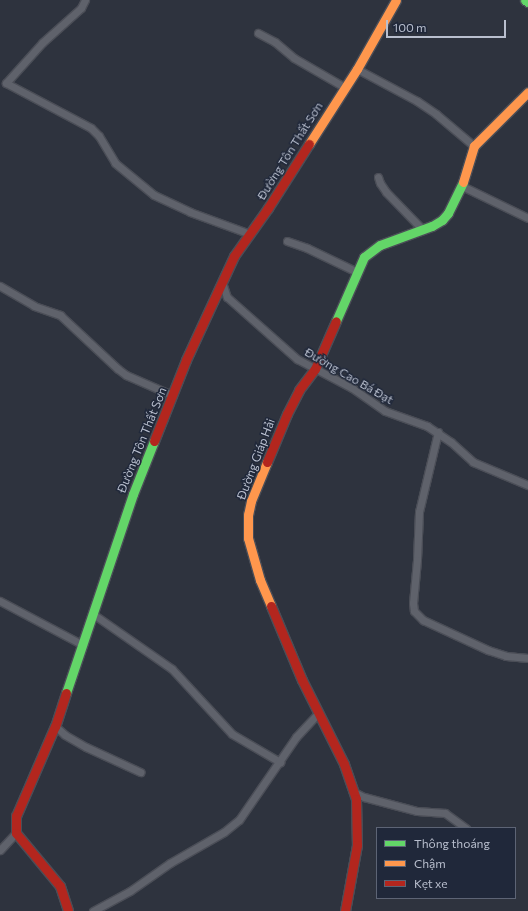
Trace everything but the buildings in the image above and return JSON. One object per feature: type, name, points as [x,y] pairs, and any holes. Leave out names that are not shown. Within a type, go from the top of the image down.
[{"type":"street","points":[[86,0],[81,8],[42,43],[6,83],[91,128],[99,136],[115,163],[154,195],[190,212],[250,234]]},
{"type":"street","name":"Đường Tôn Thất Sơn","points":[[16,833],[16,816],[44,756],[83,645],[133,494],[186,360],[234,256],[250,234],[357,69],[396,0]]},
{"type":"street","points":[[258,33],[275,42],[294,58],[344,87]]},
{"type":"street","points":[[357,69],[417,101],[446,122],[474,146]]},
{"type":"street","name":"Đường Giáp Hải","points":[[344,911],[357,845],[357,810],[354,792],[344,764],[318,713],[260,580],[248,538],[248,515],[254,495],[287,414],[299,390],[315,369],[364,257],[373,249],[423,230],[445,217],[462,186],[474,146],[528,92]]},
{"type":"street","points":[[378,177],[386,192],[423,230]]},
{"type":"street","points":[[462,186],[528,218]]},
{"type":"street","points":[[287,241],[307,248],[357,272]]},
{"type":"street","name":"Đường Cao Bá Đạt","points":[[222,282],[227,298],[296,359],[352,388],[385,411],[420,423],[438,432],[473,462],[528,485]]},
{"type":"street","points":[[0,286],[34,306],[60,315],[84,335],[126,375],[172,395]]},
{"type":"street","points":[[438,432],[419,512],[413,603],[414,611],[424,620],[488,650],[506,656],[528,658]]},
{"type":"street","points":[[0,601],[83,645]]},
{"type":"street","points":[[93,614],[172,669],[232,734],[280,762]]},
{"type":"street","points":[[93,911],[130,891],[155,873],[232,825],[243,815],[296,738],[318,713]]},
{"type":"street","points":[[55,726],[65,735],[86,747],[140,772]]},
{"type":"street","points":[[354,792],[364,797],[417,811],[445,813],[465,827]]},
{"type":"street","points":[[0,850],[16,833],[60,886],[68,911]]},
{"type":"traffic: fast","points":[[336,321],[364,257],[380,245],[432,226],[442,220],[448,213],[463,182]]},
{"type":"traffic: fast","points":[[66,693],[133,494],[154,441]]},
{"type":"traffic: slow","points":[[309,144],[357,69],[396,0]]},
{"type":"traffic: slow","points":[[463,182],[474,146],[528,92]]},
{"type":"traffic: slow","points":[[267,462],[251,501],[248,515],[248,538],[260,580],[271,606]]},
{"type":"traffic: jam","points":[[154,441],[186,360],[234,256],[268,208],[309,144]]},
{"type":"traffic: jam","points":[[267,462],[287,414],[299,390],[315,369],[336,321]]},
{"type":"traffic: jam","points":[[271,606],[302,680],[344,764],[356,799],[357,845],[345,911]]},
{"type":"traffic: jam","points":[[66,693],[55,726],[16,816],[16,833],[60,886],[68,911]]}]
